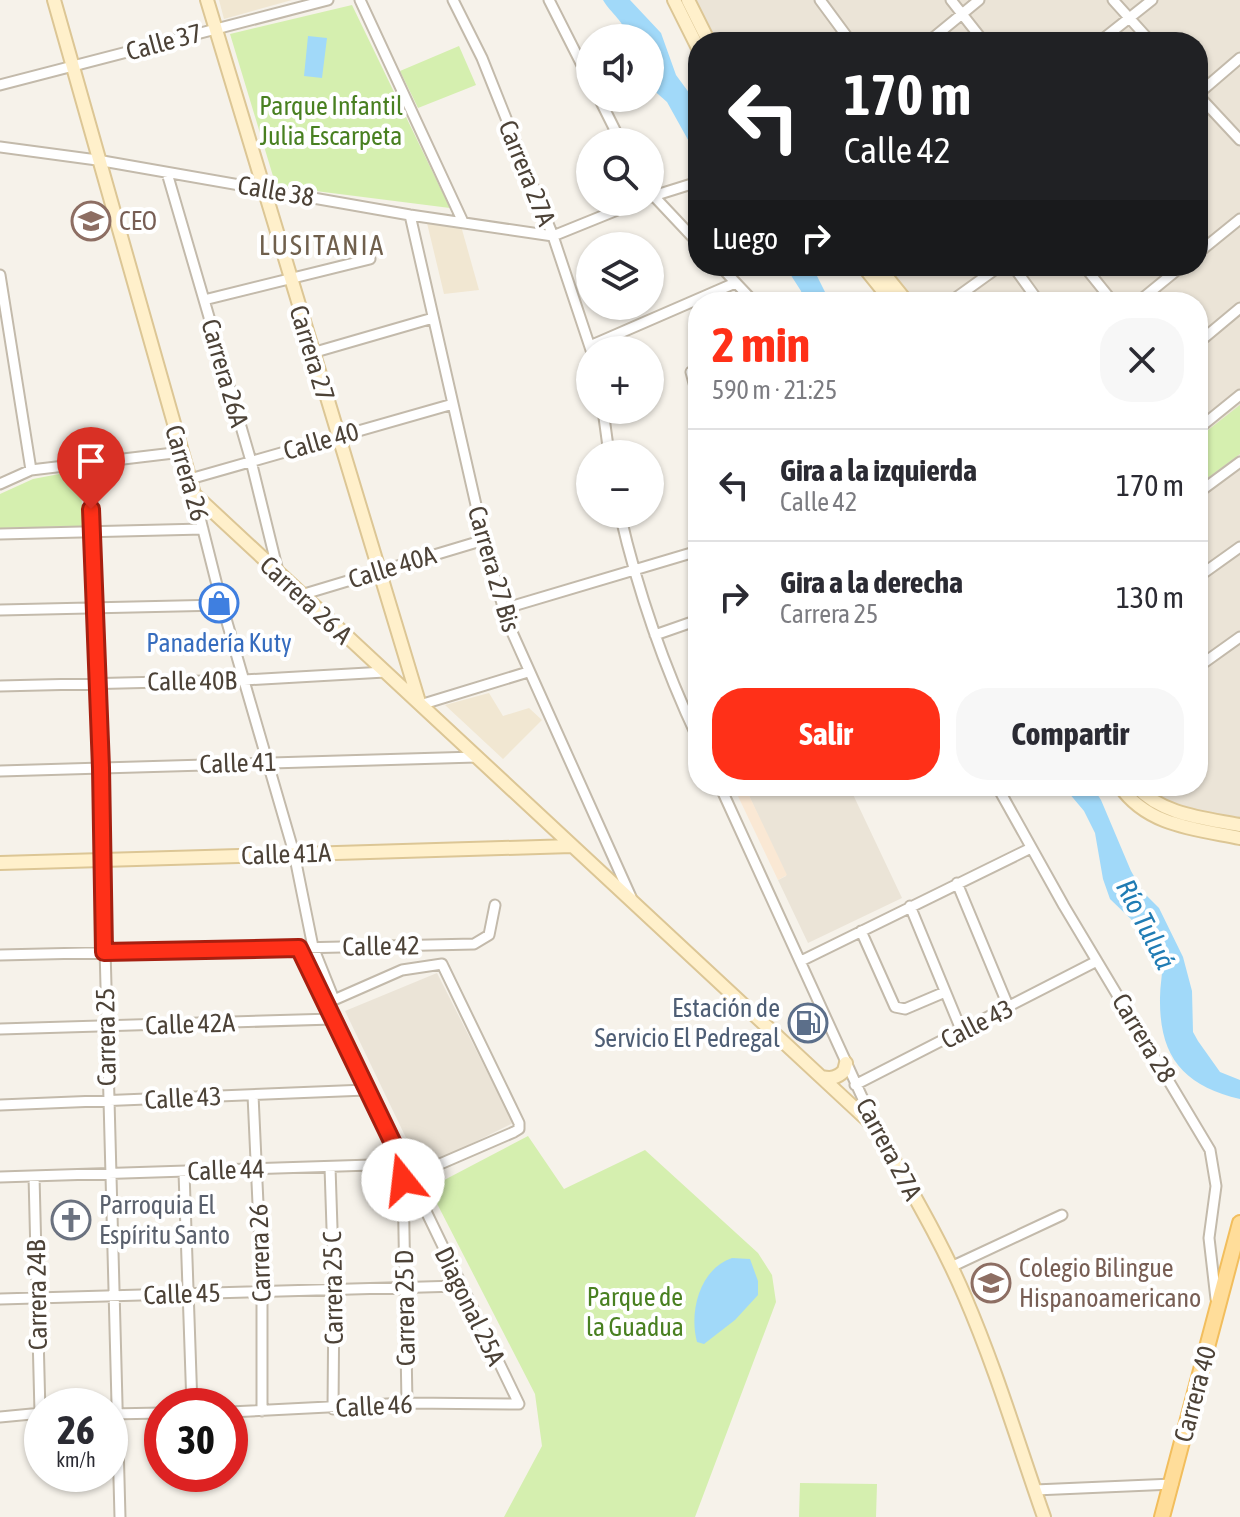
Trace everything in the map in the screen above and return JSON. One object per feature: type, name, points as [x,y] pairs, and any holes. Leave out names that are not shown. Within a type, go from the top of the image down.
[{"type":"main road","name":"Carrera 40","points":[[1162,1517],[1240,1223]]},
{"type":"street","name":"Carrera 26","points":[[54,0],[294,853],[313,947],[336,999],[402,970],[442,964],[519,1123],[519,1129],[514,1132],[406,1179]]},
{"type":"street","name":"Carrera 27","points":[[207,0],[420,705]]},
{"type":"street","name":"Calle 37","points":[[0,85],[328,0]]},
{"type":"street","points":[[360,0],[463,222]]},
{"type":"street","name":"Carrera 27A","points":[[453,0],[482,58],[553,236],[586,336]]},
{"type":"street","points":[[549,0],[576,53]]},
{"type":"street","points":[[674,0],[690,32]]},
{"type":"street","points":[[688,0],[704,32]]},
{"type":"street","points":[[820,0],[844,32]]},
{"type":"street","points":[[951,0],[976,32]]},
{"type":"street","points":[[940,32],[979,0]]},
{"type":"street","points":[[1113,0],[1142,32]]},
{"type":"street","points":[[1111,32],[1152,0]]},
{"type":"street","points":[[1208,86],[1240,58]]},
{"type":"street","points":[[1208,106],[1240,140]]},
{"type":"street","name":"Calle 38","points":[[0,147],[97,160],[410,215],[553,236]]},
{"type":"street","name":"Carrera 26A","points":[[167,173],[251,461],[279,575]]},
{"type":"street","points":[[664,191],[688,185]]},
{"type":"street","points":[[664,208],[688,233]]},
{"type":"street","name":"Carrera 27 Bis","points":[[410,215],[484,540],[503,609],[528,672],[635,904]]},
{"type":"street","points":[[553,236],[602,216]]},
{"type":"street","points":[[1208,245],[1240,219]]},
{"type":"street","points":[[204,300],[370,259]]},
{"type":"street","points":[[0,276],[31,470]]},
{"type":"street","points":[[729,276],[744,292]]},
{"type":"street","points":[[871,276],[884,292]]},
{"type":"street","points":[[886,276],[899,292]]},
{"type":"street","points":[[964,292],[986,276]]},
{"type":"street","points":[[1092,276],[1105,292]]},
{"type":"street","points":[[1150,292],[1170,276]]},
{"type":"street","points":[[716,292],[735,283]]},
{"type":"street","points":[[618,336],[688,305]]},
{"type":"street","points":[[1208,335],[1240,308]]},
{"type":"street","points":[[312,353],[433,318]]},
{"type":"street","points":[[1208,421],[1240,395]]},
{"type":"street","name":"Calle 40","points":[[190,479],[453,404]]},
{"type":"street","points":[[0,484],[31,470],[182,452]]},
{"type":"street","name":"Carrera 25","points":[[89,461],[99,684],[114,1388]]},
{"type":"street","points":[[1208,486],[1240,462]]},
{"type":"street","name":"Carrera 26 A","points":[[194,494],[876,1128]]},
{"type":"street","points":[[623,528],[633,570],[655,635],[688,705]]},
{"type":"street","points":[[0,534],[203,529]]},
{"type":"street","name":"Calle 40A","points":[[301,595],[484,540]]},
{"type":"street","points":[[1208,570],[1240,547]]},
{"type":"street","points":[[503,609],[688,554]]},
{"type":"street","points":[[0,610],[222,605]]},
{"type":"street","points":[[655,635],[688,623]]},
{"type":"street","points":[[1208,660],[1240,637]]},
{"type":"street","name":"Calle 40B","points":[[0,686],[244,680],[385,672]]},
{"type":"street","points":[[420,705],[528,672]]},
{"type":"street","name":"Calle 41","points":[[0,771],[476,757]]},
{"type":"street","name":"Carrera 27A","points":[[727,796],[855,1085],[951,1267],[1007,1402],[1044,1517]]},
{"type":"street","name":"Carrera 28","points":[[1002,796],[1210,1150],[1216,1186],[1209,1220],[1209,1238],[1218,1309]]},
{"type":"street","points":[[1138,796],[1171,823],[1240,838]]},
{"type":"street","points":[[1150,807],[1240,825]]},
{"type":"street","name":"Calle 41A","points":[[0,863],[572,846]]},
{"type":"street","points":[[801,961],[1031,848]]},
{"type":"street","points":[[957,883],[1009,1008]]},
{"type":"street","name":"Calle 42","points":[[0,955],[480,943],[489,935],[495,905]]},
{"type":"street","points":[[910,906],[962,1032]]},
{"type":"street","points":[[861,931],[895,1007],[905,1009],[945,992]]},
{"type":"street","name":"Diagonal 25A","points":[[299,948],[403,1164],[406,1179],[519,1404]]},
{"type":"street","name":"Calle 43","points":[[855,1085],[1097,961]]},
{"type":"street","name":"Calle 42A","points":[[0,1029],[333,1019]]},
{"type":"street","points":[[822,1077],[829,1079],[838,1076],[844,1071],[846,1063]]},
{"type":"street","name":"Calle 43","points":[[0,1105],[366,1090]]},
{"type":"street","name":"Carrera 26","points":[[253,1095],[262,1291],[262,1411]]},
{"type":"street","name":"Calle 44","points":[[0,1177],[403,1164]]},
{"type":"street","name":"Carrera 25 C","points":[[330,1167],[334,1289],[333,1409]]},
{"type":"street","points":[[184,1172],[192,1388]]},
{"type":"street","name":"Carrera 24B","points":[[34,1176],[40,1388]]},
{"type":"street","name":"Carrera 25 D","points":[[406,1179],[404,1288],[407,1403]]},
{"type":"street","points":[[951,1267],[1062,1215]]},
{"type":"street","name":"Calle 45","points":[[0,1299],[459,1286]]},
{"type":"street","name":"Calle 46","points":[[248,1411],[407,1403],[519,1404]]},
{"type":"street","points":[[0,1417],[24,1415]]},
{"type":"street","points":[[1035,1490],[1173,1484]]},
{"type":"street","name":"Carrera 25","points":[[119,1492],[120,1517]]},
{"type":"shaded area","points":[[219,0],[292,0],[224,19]]},
{"type":"shaded area","points":[[688,0],[1240,0],[1240,820],[1146,796],[1208,796],[1208,292],[889,292],[873,276],[1208,276],[1208,32],[705,32]]},
{"type":"shaded area","points":[[427,223],[461,226],[479,290],[444,294]]},
{"type":"shaded area","points":[[489,693],[503,716],[529,708],[542,720],[503,759],[445,705]]},
{"type":"shaded area","points":[[738,796],[749,796],[787,875],[778,880]]},
{"type":"shaded area","points":[[749,796],[854,796],[902,898],[808,943],[778,880],[786,876]]},
{"type":"shaded area","points":[[437,973],[513,1123],[421,1169],[345,1011]]},
{"type":"green space","name":"Parque Infantil Julia Escarpeta","points":[[352,5],[450,208],[276,186],[230,34]]},
{"type":"green space","points":[[459,46],[476,85],[418,108],[400,71]]},
{"type":"green space","points":[[1240,405],[1240,454],[1208,478],[1208,430]]},
{"type":"green space","points":[[80,470],[83,526],[0,528],[0,494],[33,479]]},
{"type":"green space","name":"Parque de la Guadua","points":[[528,1136],[564,1189],[645,1150],[758,1253],[772,1275],[776,1302],[695,1517],[504,1517],[542,1446],[535,1394],[429,1188]]},
{"type":"green space","points":[[800,1483],[877,1484],[876,1517],[799,1517]]},
{"type":"water","points":[[603,0],[630,0],[653,24],[622,24]]},
{"type":"water","points":[[308,36],[327,38],[322,78],[304,76]]},
{"type":"water","points":[[664,41],[676,75],[688,91],[688,140],[664,99]]},
{"type":"water","points":[[791,276],[817,276],[825,292],[801,292]]},
{"type":"water","name":"Río Tuluá","points":[[1071,796],[1098,796],[1131,871],[1143,892],[1159,908],[1183,957],[1192,991],[1193,1032],[1220,1072],[1240,1080],[1240,1099],[1204,1086],[1190,1077],[1170,1052],[1161,1019],[1161,948],[1110,899],[1095,833],[1084,811]]},
{"type":"water","points":[[732,1258],[750,1259],[758,1281],[758,1295],[735,1320],[704,1344],[697,1342],[694,1318],[699,1293],[711,1272]]},
{"type":"place","name":"CEO","points":[[91,221]]},
{"type":"place","name":"Panadería Kuty","points":[[219,603]]},
{"type":"place","name":"Estación de Servicio El Pedregal","points":[[808,1023]]},
{"type":"place","name":"Parroquia El Espíritu Santo","points":[[71,1220]]},
{"type":"place","name":"Colegio Bilingue Hispanoamericano","points":[[991,1283]]},
{"type":"district","name":"LUSITANIA","points":[[322,245]]},
{"type":"route","points":[[91,509],[104,952],[299,948],[403,1164],[403,1180]]}]
